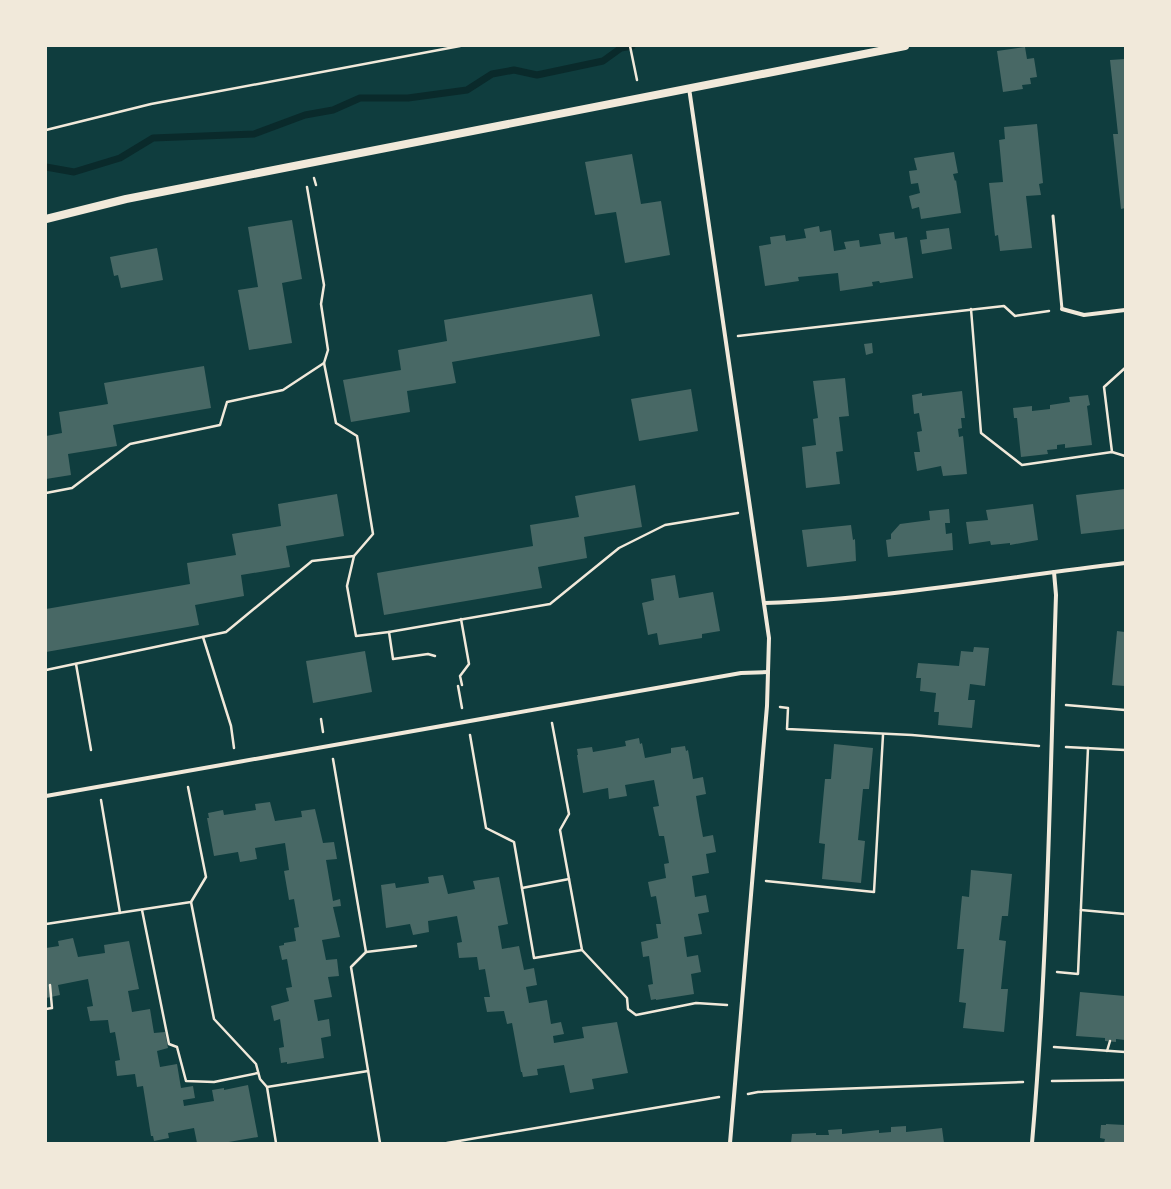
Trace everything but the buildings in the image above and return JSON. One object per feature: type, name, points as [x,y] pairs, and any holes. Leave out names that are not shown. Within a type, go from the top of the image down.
[{"type":"main road","points":[[46,219],[134,197],[905,46]]},
{"type":"street","points":[[689,88],[769,638],[767,706],[730,1143]]},
{"type":"street","points":[[1062,308],[1084,315],[1125,310]]},
{"type":"street","points":[[765,603],[806,601],[925,589],[1125,563]]},
{"type":"street","points":[[1032,1143],[1038,1081],[1043,971],[1056,595],[1054,572]]},
{"type":"street","points":[[46,796],[741,673],[768,672]]},
{"type":"lane","points":[[1052,216],[1062,308]]},
{"type":"path","points":[[46,130],[151,104],[460,46]]},
{"type":"path","points":[[630,46],[637,80]]},
{"type":"path","points":[[307,187],[324,285],[321,304],[328,350],[324,364],[336,422],[357,436],[373,534],[354,556],[347,586],[356,636],[389,632],[550,604],[619,548],[665,525],[751,510]]},
{"type":"path","points":[[726,338],[769,331],[970,309],[1004,306],[1015,316],[1062,308]]},
{"type":"path","points":[[970,309],[981,432],[1022,465],[1112,452],[1125,456]]},
{"type":"path","points":[[46,493],[72,488],[130,444],[220,425],[227,402],[283,390],[324,364]]},
{"type":"path","points":[[1112,452],[1104,386],[1125,368]]},
{"type":"path","points":[[46,670],[226,632],[312,561],[354,556]]},
{"type":"path","points":[[461,619],[469,664],[460,676],[462,685]]},
{"type":"path","points":[[389,632],[393,659],[428,654],[435,656]]},
{"type":"path","points":[[203,637],[231,726],[236,762]]},
{"type":"path","points":[[76,664],[91,750]]},
{"type":"path","points":[[458,686],[462,707],[468,721],[486,828],[514,842],[534,958],[582,950]]},
{"type":"path","points":[[1052,703],[1125,710]]},
{"type":"path","points":[[767,706],[788,708],[787,729],[883,735],[912,735],[1051,747],[1125,750]]},
{"type":"path","points":[[552,723],[569,814],[560,830],[582,950],[627,998],[628,1009],[636,1015],[696,1003],[742,1006]]},
{"type":"path","points":[[753,880],[874,892],[883,735]]},
{"type":"path","points":[[331,745],[366,952]]},
{"type":"path","points":[[1043,971],[1078,974],[1088,748]]},
{"type":"path","points":[[98,786],[120,913]]},
{"type":"path","points":[[188,787],[206,877],[191,902],[214,1019],[256,1064],[258,1073],[267,1087],[276,1143]]},
{"type":"path","points":[[522,888],[569,880]]},
{"type":"path","points":[[46,924],[191,902]]},
{"type":"path","points":[[142,910],[169,1044],[177,1047],[186,1081],[214,1082],[258,1073]]},
{"type":"path","points":[[1081,910],[1125,914]]},
{"type":"path","points":[[380,1143],[351,967],[366,952],[416,946]]},
{"type":"path","points":[[46,1009],[52,1008],[50,985]]},
{"type":"path","points":[[1107,1051],[1110,1041]]},
{"type":"path","points":[[1039,1045],[1125,1052]]},
{"type":"path","points":[[267,1087],[368,1071]]},
{"type":"path","points":[[447,1143],[718,1096],[734,1097],[758,1092],[1038,1081],[1125,1080]]},
{"type":"waterway","points":[[46,167],[74,172],[120,158],[153,138],[254,134],[305,115],[333,110],[360,98],[408,98],[467,90],[492,74],[514,70],[537,75],[603,61],[621,48],[632,46]]}]
